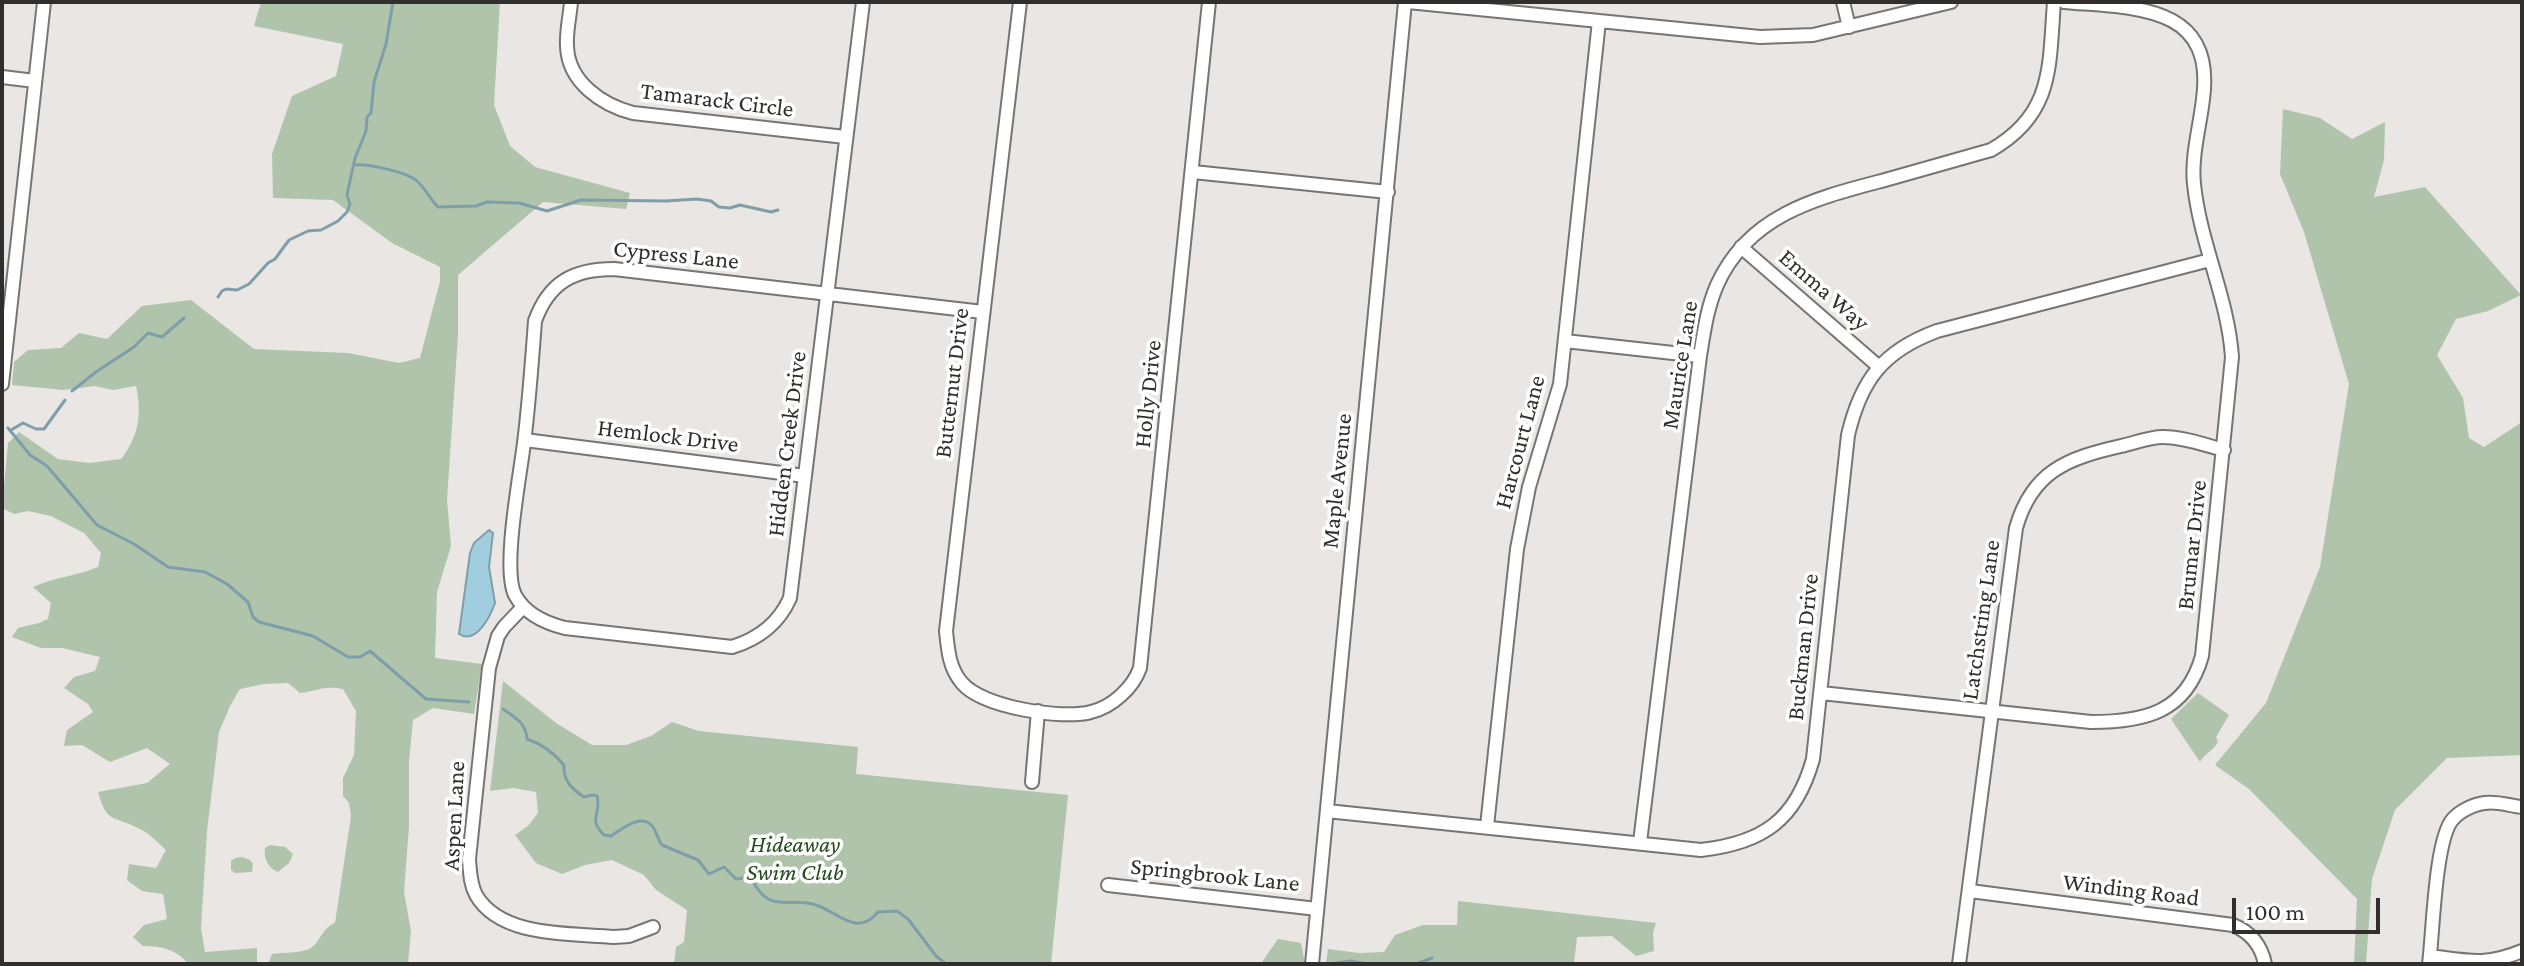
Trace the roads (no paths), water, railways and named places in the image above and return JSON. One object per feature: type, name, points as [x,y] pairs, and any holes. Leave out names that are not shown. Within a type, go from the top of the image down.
[{"type":"street","points":[[2,384],[44,2]]},
{"type":"street","name":"Tamarack Circle","points":[[571,2],[567,47],[574,71],[594,96],[611,107],[633,113],[845,137]]},
{"type":"street","name":"Hidden Creek Drive","points":[[523,607],[549,624],[565,628],[732,647],[758,637],[778,619],[790,598],[863,2]]},
{"type":"street","name":"Butternut Drive","points":[[1020,2],[946,631],[949,660],[962,684],[984,700],[1038,711]]},
{"type":"street","name":"Holly Drive","points":[[1038,711],[1078,714],[1102,708],[1130,687],[1140,668],[1209,2]]},
{"type":"street","points":[[1407,2],[1760,37],[1813,35],[1951,2]]},
{"type":"street","name":"Maple Avenue","points":[[1312,964],[1407,2]]},
{"type":"street","points":[[1843,2],[1849,27]]},
{"type":"street","name":"Maurice Lane","points":[[1640,842],[1700,356],[1713,295],[1728,265],[1754,234],[1810,201],[1991,150],[2005,142],[2029,119],[2045,90],[2054,2]]},
{"type":"street","name":"Brumar Drive","points":[[1821,693],[2091,722],[2137,719],[2161,711],[2191,684],[2198,673],[2232,357],[2231,341],[2196,202],[2193,174],[2205,73],[2201,54],[2190,33],[2168,17],[2145,9],[2064,2]]},
{"type":"street","name":"Harcourt Lane","points":[[1487,826],[1517,549],[1529,487],[1560,384],[1599,21]]},
{"type":"street","points":[[2,77],[35,81]]},
{"type":"street","points":[[1193,172],[1388,192]]},
{"type":"street","name":"Emma Way","points":[[1741,247],[1878,366]]},
{"type":"street","name":"Buckman Drive","points":[[1327,811],[1701,850],[1752,839],[1790,810],[1806,782],[1813,759],[1848,435],[1860,397],[1878,366],[1907,343],[1937,331],[2210,260]]},
{"type":"street","name":"Cypress Lane","points":[[523,607],[514,593],[510,563],[535,321],[541,304],[561,282],[587,270],[614,269],[983,312]]},
{"type":"street","points":[[1565,341],[1700,356]]},
{"type":"street","name":"Latchstring Lane","points":[[1959,964],[2016,528],[2024,505],[2040,481],[2071,459],[2167,437],[2224,450]]},
{"type":"street","name":"Hemlock Drive","points":[[525,440],[805,476]]},
{"type":"street","name":"Aspen Lane","points":[[523,607],[498,636],[489,668],[469,859],[476,895],[500,919],[519,928],[614,937],[629,936],[653,927]]},
{"type":"street","points":[[1032,782],[1038,711]]},
{"type":"street","points":[[2522,807],[2486,803],[2467,808],[2452,820],[2444,835],[2430,960],[2488,964],[2522,951]]},
{"type":"street","name":"Springbrook Lane","points":[[1108,885],[1317,909]]},
{"type":"street","name":"Winding Road","points":[[1970,891],[2233,925],[2249,932],[2265,964]]},
{"type":"water","points":[[489,530],[493,533],[489,567],[495,603],[482,628],[471,636],[465,636],[459,634],[470,553],[474,543]]},
{"type":"waterway","points":[[218,297],[226,289],[237,290],[249,284],[275,259],[289,240],[308,231],[321,230],[347,212],[350,204],[347,195],[355,158],[366,131],[367,117],[371,113],[374,82],[386,44],[393,2]]},
{"type":"waterway","points":[[354,165],[368,165],[405,174],[420,184],[438,207],[476,206],[487,202],[519,203],[547,211],[581,200],[697,199],[711,201],[719,207],[740,205],[771,212],[778,210]]},
{"type":"waterway","points":[[72,391],[134,347],[148,333],[162,337],[184,318]]},
{"type":"waterway","points":[[11,430],[23,423],[44,429],[65,400]]},
{"type":"waterway","points":[[8,428],[30,455],[47,466],[97,525],[134,544],[168,567],[205,572],[227,584],[248,602],[253,617],[259,622],[313,636],[348,657],[360,657],[370,651],[426,699],[469,702]]},
{"type":"waterway","points":[[503,709],[522,725],[527,739],[543,746],[564,765],[567,780],[576,791],[584,797],[597,796],[596,824],[604,835],[611,836],[632,823],[643,821],[653,827],[662,845],[698,860],[709,874],[724,867],[736,879],[751,877],[758,889],[772,901],[816,905],[855,923],[863,923],[878,912],[897,911],[908,919],[936,956],[946,964]]},
{"type":"waterway","points":[[1416,964],[1432,958]]},
{"type":"waterway","points":[[1330,964],[1350,961],[1369,964]]},
{"type":"park label","name":"Hideaway Swim Club","points":[[795,859]]}]
